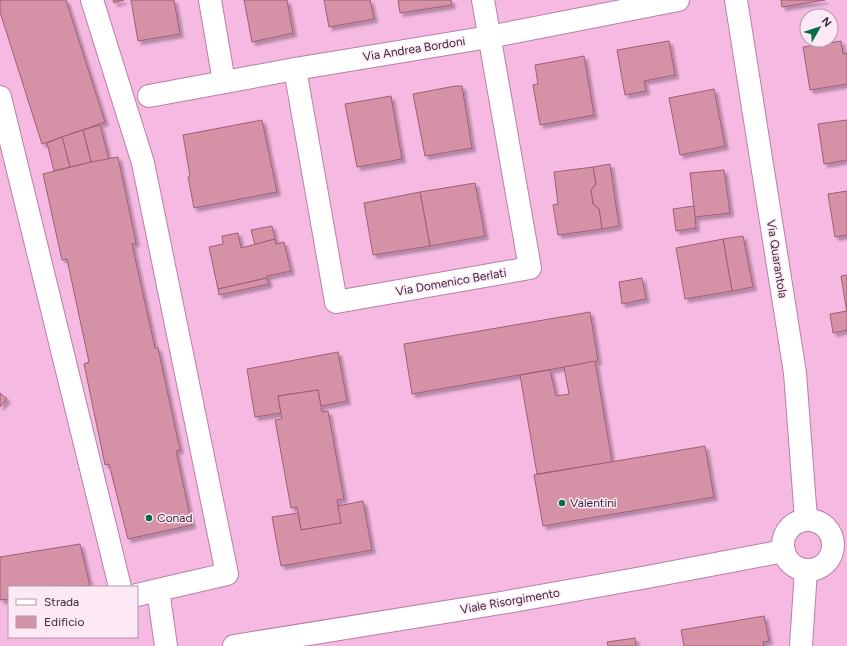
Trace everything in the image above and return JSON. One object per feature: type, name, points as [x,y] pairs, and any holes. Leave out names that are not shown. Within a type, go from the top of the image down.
[{"type":"street","points":[[92,0],[143,163],[227,574],[138,595]]},
{"type":"street","points":[[210,0],[224,82]]},
{"type":"street","name":"Via Domenico Berlati","points":[[295,69],[336,302],[530,268],[483,0]]},
{"type":"street","name":"Via Andrea Bordoni","points":[[149,96],[295,69],[489,37],[678,0]]},
{"type":"street","name":"Via Quarantola","points":[[736,0],[795,373],[806,519]]},
{"type":"street","points":[[0,97],[120,586]]},
{"type":"street","points":[[806,519],[821,523],[840,542],[832,552],[829,560],[822,566],[815,569],[806,570],[798,568],[787,558],[784,551],[783,542],[791,527],[806,519]]},
{"type":"street","name":"Viale Risorgimento","points":[[234,646],[540,596],[784,551]]},
{"type":"street","points":[[801,646],[806,570]]},
{"type":"street","points":[[158,590],[166,646]]},
{"type":"building","points":[[0,0],[66,0],[105,122],[42,144],[0,12]]},
{"type":"building","points":[[113,0],[124,0],[114,3]]},
{"type":"building","points":[[131,0],[174,0],[180,34],[138,41]]},
{"type":"building","points":[[244,0],[287,0],[293,33],[252,42]]},
{"type":"building","points":[[324,0],[370,0],[374,19],[329,27]]},
{"type":"building","points":[[398,0],[451,0],[452,5],[400,13]]},
{"type":"building","points":[[781,0],[825,0],[782,7]]},
{"type":"building","points":[[669,41],[675,75],[644,81],[646,91],[625,95],[617,50]]},
{"type":"building","points":[[839,41],[841,41],[843,54],[847,53],[847,84],[810,90],[803,48],[839,48]]},
{"type":"building","points":[[584,56],[594,115],[540,125],[533,85],[538,84],[535,65]]},
{"type":"building","points":[[462,86],[472,148],[425,156],[413,94]]},
{"type":"building","points":[[714,89],[725,146],[680,155],[669,98]]},
{"type":"building","points":[[391,96],[402,159],[357,167],[345,104]]},
{"type":"building","points":[[262,120],[277,192],[194,208],[188,177],[190,176],[183,135]]},
{"type":"building","points":[[847,120],[847,160],[824,164],[818,124]]},
{"type":"building","points":[[100,125],[109,160],[91,162],[83,130]]},
{"type":"building","points":[[83,130],[91,162],[70,167],[62,137]]},
{"type":"building","points":[[62,137],[70,167],[54,171],[47,143]]},
{"type":"building","points":[[118,157],[136,243],[132,244],[155,348],[158,348],[180,450],[176,451],[192,525],[128,539],[109,464],[105,465],[84,364],[89,362],[67,259],[62,260],[43,174]]},
{"type":"building","points":[[610,164],[619,226],[602,229],[599,209],[593,204],[591,190],[596,184],[593,167]]},
{"type":"building","points":[[593,167],[596,184],[591,190],[593,204],[599,209],[602,229],[558,235],[553,205],[558,204],[554,172]]},
{"type":"building","points":[[724,170],[730,213],[695,217],[690,173]]},
{"type":"building","points":[[475,183],[485,236],[430,246],[420,192]]},
{"type":"building","points":[[847,191],[847,235],[835,237],[828,194]]},
{"type":"building","points":[[420,192],[430,246],[373,255],[364,203]]},
{"type":"building","points":[[694,206],[696,228],[676,231],[673,209]]},
{"type":"building","points":[[272,226],[275,239],[255,245],[251,230]]},
{"type":"building","points":[[238,233],[241,248],[275,239],[276,244],[284,242],[291,271],[218,289],[209,247],[223,244],[222,236]]},
{"type":"building","points":[[743,236],[753,287],[732,291],[723,239]]},
{"type":"building","points":[[723,239],[732,291],[685,299],[676,248]]},
{"type":"building","points":[[847,275],[847,313],[841,276]]},
{"type":"building","points":[[267,278],[269,284],[219,295],[218,289]]},
{"type":"building","points":[[642,278],[646,299],[622,304],[619,282]]},
{"type":"building","points":[[847,311],[847,330],[833,333],[830,314]]},
{"type":"building","points":[[590,312],[598,361],[412,394],[404,344]]},
{"type":"building","points":[[338,352],[347,401],[321,406],[318,390],[278,396],[281,413],[255,417],[247,369]]},
{"type":"building","points":[[595,361],[612,462],[537,474],[520,375],[550,370],[556,396],[569,394],[564,367]]},
{"type":"building","points":[[318,390],[322,412],[328,411],[344,499],[337,500],[341,523],[301,530],[297,507],[291,508],[275,420],[282,419],[278,396]]},
{"type":"building","points":[[0,393],[7,399],[0,407]]},
{"type":"building","points":[[705,446],[714,497],[543,526],[534,475]]},
{"type":"building","points":[[363,501],[372,550],[281,566],[272,517],[298,513],[301,530],[341,523],[338,506]]},
{"type":"building","points":[[80,544],[90,586],[8,586],[8,599],[0,600],[0,557]]},
{"type":"building","points":[[764,616],[769,641],[763,642],[764,646],[684,646],[681,630]]},
{"type":"building","points":[[635,638],[636,646],[608,646],[607,642]]},
{"type":"place","name":"Valentini","points":[[562,503]]},
{"type":"place","name":"Conad","points":[[149,518]]}]
